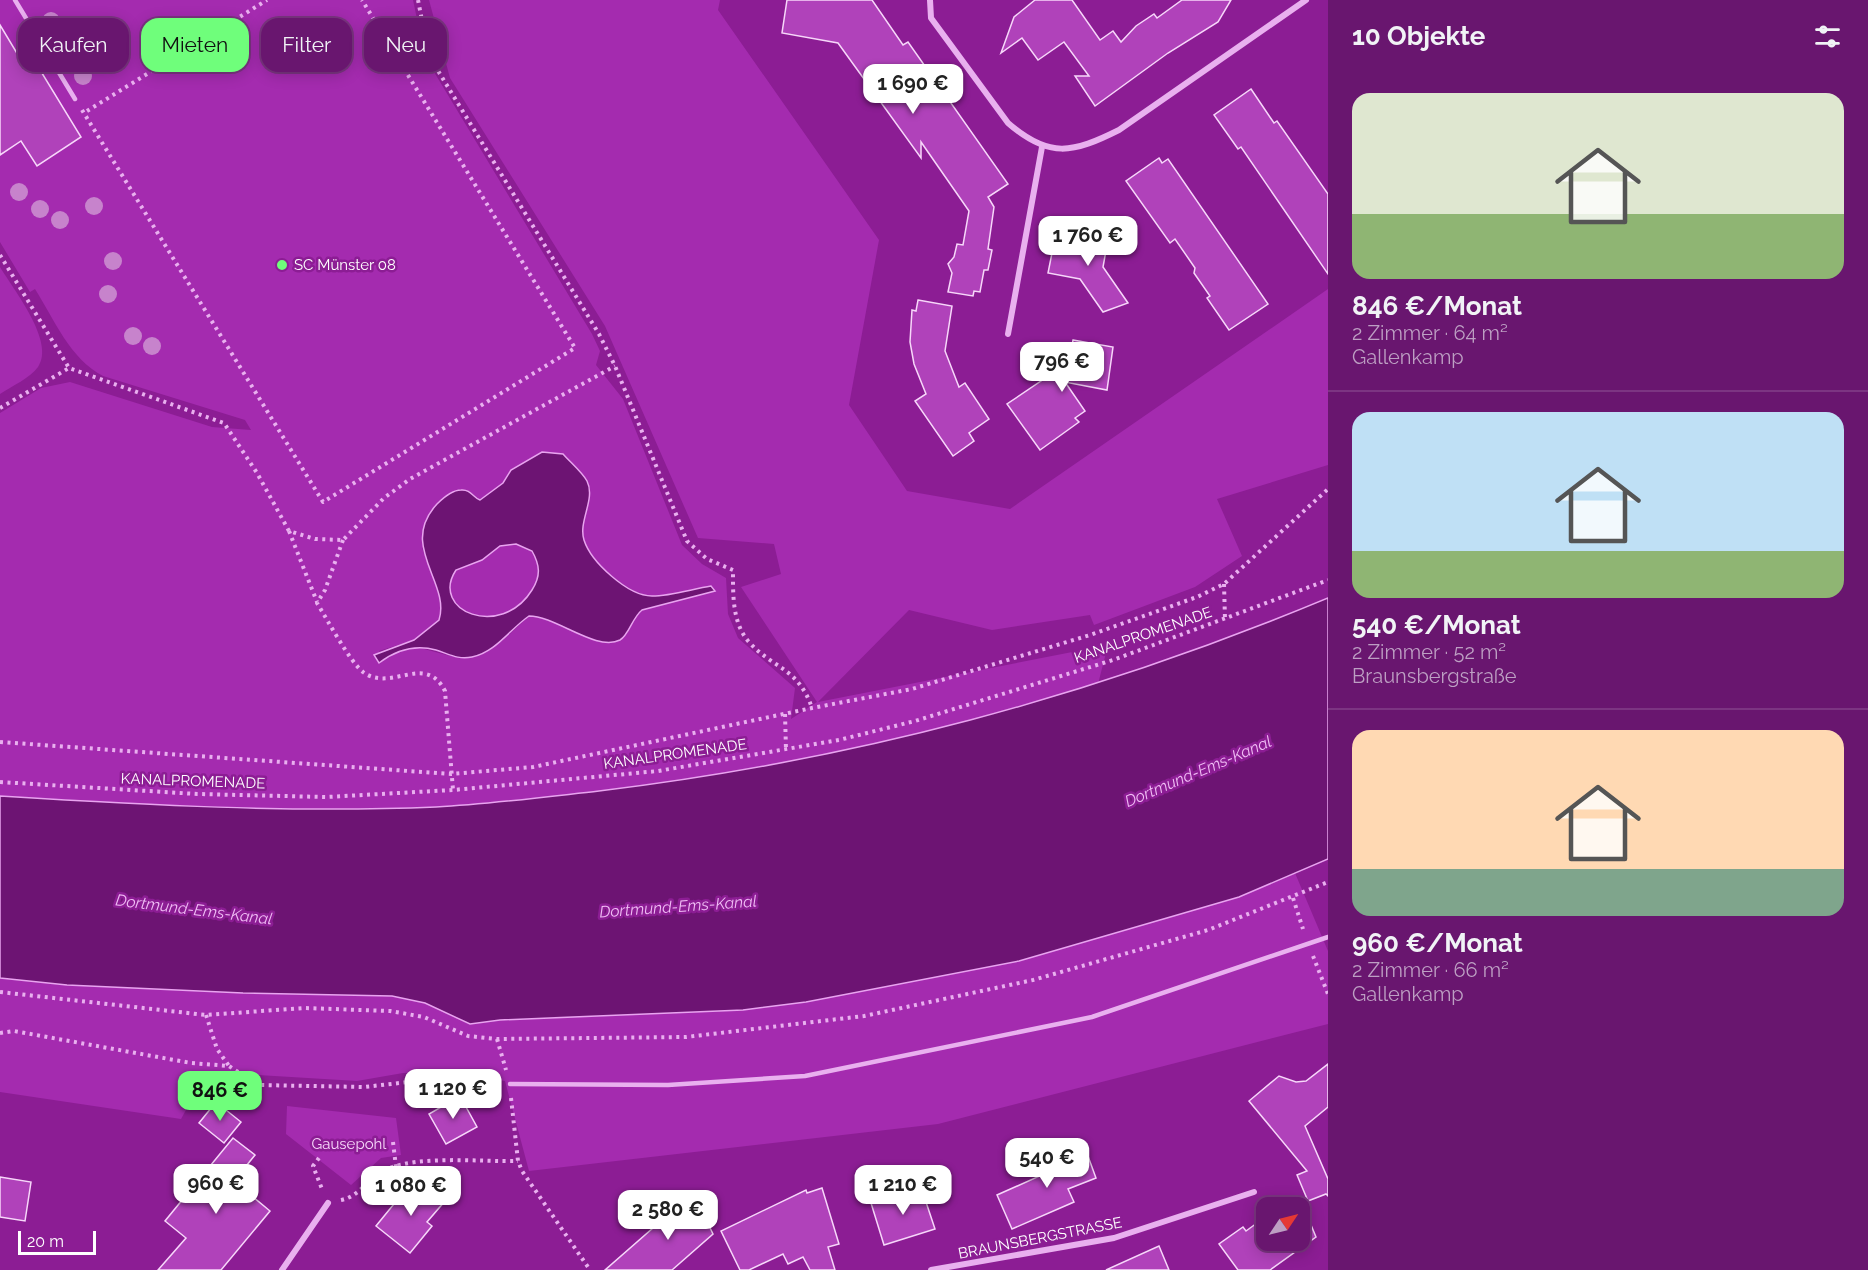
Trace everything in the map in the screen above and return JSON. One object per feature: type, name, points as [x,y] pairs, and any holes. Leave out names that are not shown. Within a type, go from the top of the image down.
[{"type":"street","points":[[930,0],[931,18],[1008,123],[1024,137],[1042,147],[1068,148],[1091,144],[1119,130],[1306,0]]},
{"type":"street","points":[[1008,334],[1042,147]]},
{"type":"street","name":"BRAUNSBERGSTRASSE","points":[[931,1270],[1114,1238],[1254,1191]]},
{"type":"street","points":[[282,1270],[328,1203]]},
{"type":"lane","points":[[15,0],[75,99]]},
{"type":"lane","points":[[510,1084],[668,1085],[805,1076],[1092,1017],[1328,937]]},
{"type":"path","points":[[267,0],[83,112],[323,502],[575,348],[362,0]]},
{"type":"path","points":[[418,0],[429,56],[599,334],[615,366],[687,541],[707,559],[733,570],[733,607],[748,641],[794,677],[806,690],[812,708]]},
{"type":"path","points":[[0,255],[69,368],[224,423],[257,473],[289,531],[317,603],[362,671],[376,678],[415,672],[440,680],[446,691],[453,790]]},
{"type":"path","points":[[317,603],[325,590],[343,540],[384,498],[410,479],[615,366]]},
{"type":"path","points":[[0,408],[69,368]]},
{"type":"path","points":[[0,742],[451,774],[534,767],[912,689],[1090,635],[1197,597],[1224,584],[1328,489]]},
{"type":"path","points":[[289,531],[315,539],[343,540]]},
{"type":"path","name":"KANALPROMENADE","points":[[0,782],[197,794],[326,797],[453,790],[658,771],[839,740],[926,718],[1113,660],[1328,580]]},
{"type":"path","points":[[1224,584],[1225,619]]},
{"type":"path","points":[[786,714],[786,750]]},
{"type":"path","points":[[0,992],[206,1015],[304,1008],[390,1011],[424,1017],[468,1036],[497,1039],[686,1037],[864,1016],[1033,980],[1208,930],[1293,898],[1328,882]]},
{"type":"path","points":[[1293,898],[1328,994]]},
{"type":"path","points":[[206,1015],[217,1049],[229,1066],[258,1085],[364,1087],[426,1080],[510,1084]]},
{"type":"path","points":[[0,1033],[14,1031],[191,1063],[229,1066]]},
{"type":"path","points":[[393,1142],[396,1167]]},
{"type":"path","points":[[319,1158],[313,1166],[328,1203],[353,1198],[374,1177],[396,1167],[422,1162],[518,1161],[590,1270]]},
{"type":"green space","points":[[0,0],[413,0],[417,18],[364,18],[364,72],[434,72],[592,334],[600,351],[596,365],[623,399],[682,545],[702,564],[726,578],[728,614],[738,638],[795,688],[791,719],[817,702],[741,587],[781,574],[774,544],[698,538],[605,326],[450,78],[447,67],[447,18],[434,18],[429,0],[720,0],[718,10],[879,240],[849,405],[907,491],[1010,509],[1328,289],[1328,465],[1217,499],[1242,556],[1195,587],[1094,625],[1090,615],[992,630],[909,610],[818,702],[1108,645],[1098,684],[990,717],[910,738],[777,766],[643,787],[441,807],[276,810],[0,796],[0,413],[41,388],[70,382],[212,427],[251,430],[245,420],[103,376],[91,369],[72,349],[35,289],[30,292],[0,242]],"holes":[[[511,470],[577,470],[584,479],[589,496],[584,520],[584,539],[587,548],[611,575],[632,590],[652,596],[711,586],[642,610],[624,636],[612,642],[590,638],[540,618],[529,616],[502,641],[450,656],[417,647],[390,653],[385,658],[379,651],[414,640],[439,620],[438,593],[422,548],[454,491],[469,491],[480,500],[503,483]]]},
{"type":"green space","points":[[0,267],[31,316],[41,344],[42,356],[38,367],[30,375],[0,394]]},
{"type":"green space","points":[[516,544],[532,551],[538,570],[535,585],[519,605],[503,614],[487,616],[472,614],[460,608],[452,597],[450,585],[456,570],[482,560],[500,546]]},
{"type":"green space","points":[[1295,873],[1328,951],[1328,1024],[938,1124],[529,1171],[505,1081],[403,1073],[357,1081],[240,1074],[235,1108],[197,1090],[181,1119],[0,1092],[0,978],[67,985],[243,993],[392,996],[425,1003],[470,1024],[500,1020],[743,1010],[806,1002],[1019,961],[1239,897]]},
{"type":"green space","name":"Gausepohl","points":[[287,1106],[396,1118],[401,1155],[381,1158],[351,1185],[286,1134]]},
{"type":"water","points":[[542,452],[563,454],[585,478],[589,488],[583,525],[584,540],[588,549],[602,567],[632,590],[652,596],[711,586],[715,591],[642,610],[620,640],[599,641],[551,621],[529,616],[496,645],[472,657],[462,658],[428,648],[413,648],[392,655],[379,663],[374,655],[414,640],[439,620],[441,606],[424,549],[423,535],[426,520],[437,504],[451,493],[464,490],[480,500],[503,483],[511,470]],"holes":[[[516,544],[532,551],[538,566],[537,580],[519,605],[503,614],[487,616],[472,614],[460,608],[452,597],[450,585],[456,570],[482,560],[500,546]]]},
{"type":"water","name":"Dortmund-Ems-Kanal","points":[[1328,598],[1328,859],[1239,897],[1019,961],[806,1002],[743,1010],[500,1020],[470,1024],[425,1003],[392,996],[243,993],[67,985],[0,978],[0,796],[218,807],[381,809],[497,802],[694,778],[787,762],[970,720],[1150,666]]},
{"type":"building","points":[[787,0],[872,0],[903,45],[908,42],[1008,184],[988,197],[994,207],[988,249],[992,250],[988,270],[984,270],[980,292],[974,291],[973,296],[948,292],[952,273],[948,264],[954,257],[957,244],[963,245],[969,211],[921,142],[921,158],[838,43],[782,33]]},
{"type":"building","points":[[1035,0],[1072,0],[1100,40],[1113,31],[1121,42],[1136,26],[1154,14],[1157,18],[1182,0],[1231,0],[1218,22],[1168,53],[1095,106],[1075,76],[1089,76],[1064,42],[1038,60],[1022,38],[1001,53],[1014,17]]},
{"type":"building","points":[[0,25],[18,55],[18,72],[41,72],[81,137],[37,166],[21,141],[0,155]]},
{"type":"building","points":[[1251,89],[1274,123],[1277,121],[1328,194],[1328,274],[1241,147],[1238,149],[1214,115]]},
{"type":"building","points":[[1159,158],[1162,163],[1168,159],[1268,304],[1229,330],[1207,298],[1210,296],[1194,273],[1195,268],[1175,239],[1170,243],[1126,181]]},
{"type":"building","points":[[1074,228],[1109,234],[1103,267],[1128,303],[1103,312],[1080,279],[1048,273],[1053,248],[1070,251]]},
{"type":"building","points":[[918,300],[952,306],[945,351],[959,387],[965,383],[989,419],[969,433],[974,441],[953,456],[915,401],[926,394],[914,364],[910,342],[912,310],[916,311]]},
{"type":"building","points":[[1073,340],[1113,347],[1107,390],[1065,382],[1085,411],[1075,418],[1079,422],[1040,450],[1007,404],[1069,362]]},
{"type":"building","points":[[1328,1064],[1328,1107],[1305,1126],[1328,1179],[1328,1196],[1326,1194],[1310,1200],[1310,1197],[1306,1197],[1297,1175],[1307,1171],[1249,1101],[1279,1076],[1296,1082],[1306,1081]]},
{"type":"building","points":[[460,1096],[477,1127],[446,1144],[429,1114]]},
{"type":"building","points":[[216,1102],[241,1122],[224,1143],[199,1123]]},
{"type":"building","points":[[233,1138],[255,1155],[234,1181],[270,1211],[221,1270],[158,1270],[186,1238],[165,1221]]},
{"type":"building","points":[[1085,1148],[1096,1178],[1068,1189],[1074,1202],[1012,1229],[997,1195],[1042,1175],[1038,1167]]},
{"type":"building","points":[[0,1177],[31,1182],[25,1221],[0,1217]]},
{"type":"building","points":[[421,1182],[445,1201],[427,1222],[432,1226],[410,1253],[376,1226],[398,1199],[403,1203]]},
{"type":"building","points":[[921,1187],[935,1229],[884,1245],[871,1203]]},
{"type":"building","points":[[822,1188],[839,1244],[828,1247],[835,1270],[810,1270],[803,1257],[788,1264],[783,1254],[749,1270],[740,1270],[721,1231],[806,1190],[807,1193]]},
{"type":"building","points":[[693,1193],[713,1234],[672,1270],[605,1270]]},
{"type":"building","points":[[1310,1223],[1316,1237],[1310,1241]]},
{"type":"building","points":[[1256,1224],[1256,1251],[1296,1251],[1270,1270],[1238,1270],[1219,1244],[1243,1227],[1246,1231]]},
{"type":"building","points":[[1159,1246],[1169,1270],[1106,1270]]},
{"type":"place","name":"SC Münster 08","points":[[282,265]]}]
